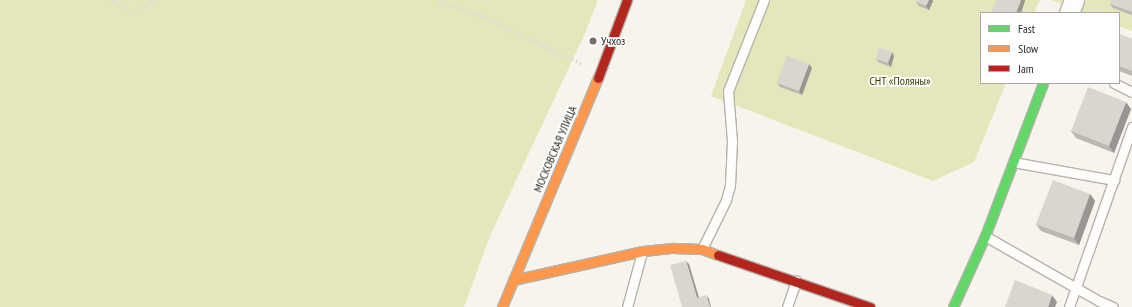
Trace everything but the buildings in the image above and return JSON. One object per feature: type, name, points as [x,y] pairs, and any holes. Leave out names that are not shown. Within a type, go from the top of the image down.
[{"type":"street","name":"МОСКОВСКАЯ УЛИЦА","points":[[502,307],[600,73],[627,0]]},
{"type":"street","points":[[1069,12],[1074,0]]},
{"type":"street","points":[[953,307],[985,236],[1043,84]]},
{"type":"street","points":[[513,280],[643,251],[673,248],[702,249],[870,307]]},
{"type":"lane","points":[[702,249],[726,200],[730,185],[732,155],[728,91],[764,0]]},
{"type":"lane","points":[[1116,84],[1132,92]]},
{"type":"lane","points":[[1069,307],[1132,127]]},
{"type":"lane","points":[[1013,162],[1114,180]]},
{"type":"lane","points":[[985,236],[1076,288],[1113,307]]},
{"type":"lane","points":[[627,307],[643,251]]},
{"type":"lane","points":[[787,307],[796,281]]},
{"type":"path","points":[[112,0],[133,12],[156,0]]},
{"type":"path","points":[[439,0],[482,16],[600,73]]},
{"type":"green space","points":[[0,0],[598,0],[586,31],[490,236],[464,307],[0,307]]},
{"type":"green space","name":"СНТ «Поляны»","points":[[746,0],[1040,0],[1034,12],[980,12],[980,84],[1006,84],[974,162],[933,181],[711,96]]},
{"type":"green space","points":[[1051,0],[1132,0],[1132,31],[1120,26],[1120,12],[1082,12]]},
{"type":"traffic: fast","points":[[953,307],[985,236],[1043,84]]},
{"type":"traffic: slow","points":[[502,307],[598,78]]},
{"type":"traffic: slow","points":[[513,280],[643,251],[673,248],[702,249],[718,255]]},
{"type":"traffic: jam","points":[[598,78],[627,0]]},
{"type":"traffic: jam","points":[[718,255],[870,307]]},
{"type":"place","name":"Учхоз","points":[[593,41]]}]
